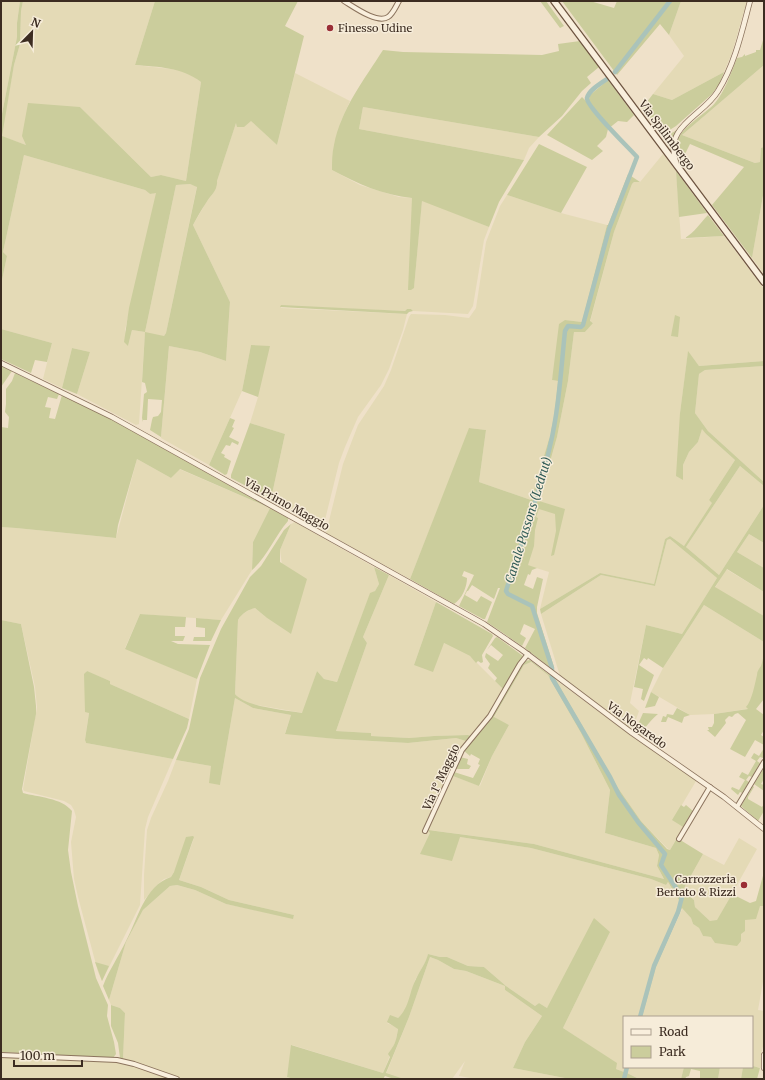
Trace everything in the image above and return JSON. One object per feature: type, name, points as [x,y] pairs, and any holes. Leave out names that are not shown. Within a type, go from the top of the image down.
[{"type":"main road","name":"Via Spilimbergo","points":[[554,1],[764,282]]},
{"type":"street","points":[[344,1],[375,18],[381,19],[387,18],[391,15],[399,1]]},
{"type":"street","points":[[678,167],[674,156],[673,143],[678,133],[687,122],[717,93],[735,54],[750,1]]},
{"type":"street","name":"Via Primo Maggio","points":[[1,363],[112,417],[484,624],[528,654],[552,673]]},
{"type":"street","name":"Via 1° Maggio","points":[[425,831],[462,750],[490,716],[520,664],[528,654]]},
{"type":"street","name":"Via Nogaredo","points":[[552,673],[632,733],[710,787],[764,829]]},
{"type":"street","points":[[737,808],[764,762]]},
{"type":"street","points":[[678,839],[710,787]]},
{"type":"street","points":[[1,1054],[117,1060],[134,1064],[176,1079]]},
{"type":"street","points":[[764,1055],[764,1068]]},
{"type":"shaded area","points":[[1,1],[20,1],[17,37],[1,119]]},
{"type":"shaded area","points":[[23,1],[155,1],[135,65],[180,70],[190,74],[201,82],[186,181],[161,175],[151,177],[80,107],[26,145],[1,136],[14,65],[20,44],[21,11]]},
{"type":"shaded area","points":[[681,1],[747,1],[732,53],[724,72],[672,100],[653,94],[684,56],[669,35]]},
{"type":"shaded area","points":[[764,65],[764,147],[761,149],[760,162],[755,163],[682,135]]},
{"type":"shaded area","points":[[295,73],[350,101],[341,121],[332,170],[360,185],[399,197],[412,198],[414,288],[422,200],[489,227],[484,240],[473,306],[468,314],[413,311],[411,309],[407,309],[405,311],[281,306],[281,308],[407,314],[389,369],[381,385],[358,417],[345,447],[339,463],[323,528],[271,499],[285,434],[250,423],[258,397],[251,345],[242,391],[209,465],[161,438],[169,346],[200,352],[226,361],[230,302],[193,225],[217,186],[217,181],[240,110],[277,145]]},
{"type":"shaded area","points":[[363,107],[539,137],[529,148],[524,160],[359,129]]},
{"type":"shaded area","points":[[663,154],[676,171],[681,239],[724,236],[764,289],[764,361],[699,366],[688,352],[680,413],[683,479],[683,465],[689,452],[698,442],[702,428],[706,434],[735,460],[709,500],[713,503],[684,546],[670,536],[665,539],[654,584],[600,573],[540,609],[549,572],[517,562],[539,502],[557,437],[568,381],[574,332],[585,332],[593,322],[590,322],[614,232],[632,184],[634,182],[640,182]]},
{"type":"shaded area","points":[[24,155],[145,190],[150,194],[157,192],[125,330],[128,346],[132,330],[145,332],[176,185],[190,184],[197,186],[166,333],[164,336],[161,336],[145,333],[139,424],[136,425],[77,394],[90,352],[72,348],[62,388],[43,379],[52,343],[1,329],[1,285],[7,256],[3,252]]},
{"type":"shaded area","points":[[764,190],[764,274],[752,258]]},
{"type":"shaded area","points":[[507,195],[561,213],[607,225],[582,322],[565,320],[552,380],[558,381],[551,430],[554,434],[549,439],[531,500],[479,482],[486,430],[470,428],[410,579],[326,533],[343,464],[358,425],[384,386],[411,314],[445,315],[469,318],[476,308],[486,242],[500,206]]},
{"type":"shaded area","points":[[764,366],[764,482],[708,431],[695,413],[699,374],[705,370]]},
{"type":"shaded area","points":[[137,459],[171,478],[179,469],[270,508],[253,542],[252,570],[221,620],[140,614],[125,648],[197,679],[189,719],[110,684],[110,681],[86,671],[85,712],[89,712],[85,740],[86,743],[173,759],[148,817],[145,829],[140,905],[102,981],[98,972],[74,879],[71,842],[76,817],[74,810],[71,805],[64,801],[24,791],[23,789],[37,707],[35,687],[21,624],[1,620],[1,527],[116,538]]},
{"type":"shaded area","points":[[740,466],[764,486],[764,505],[719,575],[686,547]]},
{"type":"shaded area","points":[[295,522],[374,567],[379,584],[375,591],[370,594],[337,682],[324,679],[317,671],[303,713],[251,704],[238,698],[235,694],[238,620],[241,615],[255,608],[291,634],[280,550],[291,524]]},
{"type":"shaded area","points":[[749,534],[764,543],[764,568],[737,552]]},
{"type":"shaded area","points":[[670,539],[717,578],[682,634],[646,625],[630,703],[639,711],[633,728],[630,729],[560,676],[541,614],[601,575],[655,586],[667,540]]},
{"type":"shaded area","points":[[726,569],[764,592],[764,616],[715,588]]},
{"type":"shaded area","points":[[389,575],[436,602],[414,665],[444,643],[470,656],[503,689],[489,715],[471,736],[409,738],[370,736],[371,733],[336,731],[367,643],[363,637]]},
{"type":"shaded area","points":[[704,605],[764,642],[764,669],[753,708],[714,714],[690,715],[651,692],[663,668]]},
{"type":"shaded area","points":[[530,662],[548,674],[581,733],[610,790],[605,833],[656,848],[659,855],[657,866],[664,879],[534,844],[429,830],[460,837],[531,848],[651,879],[666,885],[668,882],[680,902],[678,910],[653,966],[639,1016],[623,1016],[623,1068],[626,1068],[624,1072],[616,1069],[616,1063],[563,1028],[610,932],[547,1008],[539,1003],[535,1006],[506,986],[484,967],[468,966],[447,957],[428,954],[427,959],[415,980],[405,1011],[398,1018],[387,1023],[398,1028],[396,1040],[383,1073],[292,1045],[287,1077],[294,1079],[183,1079],[123,1059],[125,1013],[120,1008],[111,1005],[109,1000],[126,942],[143,910],[170,886],[177,885],[195,890],[226,904],[293,918],[294,915],[229,900],[201,887],[179,880],[194,838],[171,877],[164,879],[158,884],[144,900],[147,830],[176,760],[211,766],[220,785],[235,698],[253,708],[291,715],[285,733],[336,739],[408,743],[456,738],[466,741],[459,749],[428,830],[453,776],[480,786],[492,756],[509,725],[494,718],[524,665]]},
{"type":"shaded area","points":[[556,680],[629,734],[695,779],[696,781],[673,820],[683,827],[670,850],[641,821],[618,788]]},
{"type":"shaded area","points":[[739,838],[757,849],[717,921],[710,921],[695,907],[694,900],[683,890],[703,854],[724,865]]},
{"type":"shaded area","points":[[760,906],[764,906],[764,976],[758,1010],[764,1011],[764,1042],[761,1054],[761,1068],[753,1066],[753,1016],[642,1016],[656,967],[683,907],[691,918],[693,924],[699,928],[703,936],[741,941],[741,934],[745,920]]},
{"type":"shaded area","points":[[430,957],[454,969],[466,971],[505,986],[505,990],[542,1016],[525,1042],[513,1068],[570,1079],[476,1079],[459,1076],[465,1061],[452,1079],[404,1079],[386,1074],[409,1017]]},
{"type":"shaded area","points":[[1,1056],[93,1060],[120,1063],[134,1066],[170,1079],[1,1079]]},
{"type":"shaded area","points":[[628,1068],[684,1068],[681,1079],[639,1079],[627,1073]]},
{"type":"shaded area","points":[[720,1068],[743,1068],[741,1079],[718,1079]]},
{"type":"green space","points":[[20,1],[23,1],[21,11],[20,44],[14,65],[2,136],[26,145],[22,136],[28,103],[80,107],[151,177],[161,175],[186,181],[201,82],[186,73],[161,67],[135,65],[155,1],[298,1],[285,26],[304,36],[277,145],[251,121],[244,127],[237,127],[236,123],[216,188],[202,208],[193,225],[230,302],[226,361],[200,352],[169,346],[161,437],[150,430],[153,417],[158,416],[161,412],[162,400],[148,399],[147,420],[143,420],[143,422],[142,418],[144,394],[147,392],[145,383],[142,382],[145,332],[132,330],[128,346],[124,342],[129,308],[156,193],[150,194],[145,190],[24,155],[3,252],[7,256],[1,285],[1,119],[17,37]],"holes":[[[190,184],[197,187],[166,333],[164,336],[145,332],[176,185]]]},
{"type":"green space","points":[[540,1],[546,1],[564,26],[560,28]]},
{"type":"green space","points":[[562,1],[590,1],[614,8],[617,1],[681,1],[669,35],[660,24],[617,75]]},
{"type":"green space","points":[[764,37],[764,65],[682,135],[755,163],[760,162],[761,148],[764,147],[764,190],[752,258],[712,205],[744,167],[690,144],[682,160],[676,149],[676,142],[684,130],[710,108],[719,98],[728,82],[737,58],[742,57],[745,54],[745,56],[756,52],[756,50],[760,50]]},
{"type":"green space","points":[[580,41],[599,67],[587,77],[591,83],[582,91],[562,116],[539,137],[363,107],[359,129],[524,160],[499,202],[489,227],[422,201],[414,288],[408,290],[412,198],[381,192],[351,180],[332,170],[333,148],[342,119],[354,95],[383,50],[403,52],[542,55],[559,51],[558,44]]},
{"type":"green space","points":[[724,72],[720,83],[712,94],[676,126],[668,131],[662,131],[658,128],[640,106],[643,107],[653,94],[672,100]]},
{"type":"green space","points":[[608,80],[634,115],[627,122],[618,121],[608,129],[606,137],[597,146],[603,151],[592,160],[547,135],[582,97],[586,101],[589,99],[590,95]]},
{"type":"green space","points":[[677,130],[672,140],[671,150],[662,136]]},
{"type":"green space","points":[[539,144],[587,167],[561,213],[507,195]]},
{"type":"green space","points":[[676,171],[707,213],[679,217]]},
{"type":"green space","points":[[628,174],[640,182],[634,182],[632,184],[614,232],[590,321],[593,323],[585,332],[574,332],[568,381],[557,437],[539,501],[565,509],[554,555],[551,556],[556,531],[555,514],[539,509],[536,517],[538,518],[535,530],[534,546],[528,565],[537,568],[532,570],[530,575],[528,574],[524,585],[533,589],[537,577],[543,579],[537,613],[554,667],[553,670],[525,648],[535,629],[524,624],[520,634],[526,638],[522,646],[487,622],[500,588],[498,588],[494,599],[472,585],[467,591],[465,595],[477,602],[481,596],[492,602],[485,619],[483,619],[459,606],[474,575],[464,571],[462,576],[467,578],[465,589],[462,596],[454,604],[410,579],[469,428],[486,430],[479,482],[531,500],[549,439],[554,434],[551,430],[558,381],[552,380],[559,324],[565,320],[582,322],[607,225]]},
{"type":"green space","points":[[708,215],[724,236],[685,238],[695,230]]},
{"type":"green space","points":[[281,305],[405,311],[407,309],[411,309],[413,311],[407,314],[280,307]]},
{"type":"green space","points":[[675,315],[680,317],[678,337],[671,336]]},
{"type":"green space","points":[[1,329],[52,343],[47,362],[35,360],[31,373],[1,359]]},
{"type":"green space","points":[[251,345],[270,346],[258,397],[242,391]]},
{"type":"green space","points":[[72,348],[90,352],[77,394],[62,388]]},
{"type":"green space","points":[[688,351],[699,366],[764,361],[764,366],[705,370],[699,374],[695,413],[708,431],[764,482],[764,486],[740,466],[686,547],[719,575],[764,505],[764,543],[749,534],[737,552],[764,568],[764,592],[727,569],[715,587],[764,616],[764,642],[704,605],[663,668],[648,658],[647,660],[644,658],[639,665],[654,675],[644,701],[641,699],[643,689],[634,687],[646,625],[682,634],[717,578],[670,539],[667,540],[655,586],[601,575],[541,614],[540,609],[600,573],[654,584],[665,539],[670,536],[684,546],[712,503],[709,500],[735,460],[702,429],[698,442],[689,452],[683,465],[683,480],[676,476],[680,413]]},
{"type":"green space","points":[[1,366],[12,371],[1,387]]},
{"type":"green space","points":[[15,373],[59,394],[57,399],[48,397],[45,407],[51,408],[49,418],[55,419],[62,395],[109,418],[270,508],[180,469],[171,478],[137,459],[118,525],[116,538],[1,527],[1,427],[8,428],[9,417],[5,412],[6,389],[12,381]]},
{"type":"green space","points":[[230,418],[235,420],[232,427],[234,428],[229,437],[239,442],[238,445],[232,442],[230,446],[226,445],[221,453],[225,455],[224,457],[231,461],[227,474],[225,475],[209,465]]},
{"type":"green space","points":[[250,423],[285,434],[271,499],[231,478]]},
{"type":"green space","points":[[270,508],[288,518],[288,521],[262,559],[252,570],[253,542]]},
{"type":"green space","points":[[291,524],[280,550],[280,562],[307,579],[291,634],[255,608],[241,615],[238,620],[235,694],[247,702],[256,705],[302,713],[317,671],[324,679],[337,682],[370,593],[375,591],[379,584],[374,567],[389,575],[363,637],[367,643],[336,731],[371,733],[371,736],[409,738],[471,736],[466,741],[456,738],[408,743],[336,739],[285,734],[291,715],[253,708],[235,698],[220,785],[209,783],[211,766],[176,760],[189,729],[200,678],[221,629],[250,577],[261,566],[284,530]]},
{"type":"green space","points":[[436,602],[492,634],[493,636],[482,655],[483,662],[481,663],[478,661],[476,663],[470,656],[444,643],[433,672],[414,665]]},
{"type":"green space","points":[[140,614],[186,617],[185,627],[175,627],[175,636],[185,636],[183,641],[171,641],[178,644],[210,645],[197,679],[125,649]]},
{"type":"green space","points":[[196,618],[221,620],[211,641],[193,641],[194,637],[205,637],[205,628],[196,627]]},
{"type":"green space","points":[[1,620],[21,624],[34,687],[36,714],[22,789],[23,793],[62,803],[72,811],[68,850],[71,872],[96,978],[108,1005],[107,1016],[116,1054],[113,1058],[1,1052]]},
{"type":"green space","points":[[497,637],[523,656],[503,689],[495,681],[497,678],[488,668],[490,664],[485,657],[486,653],[498,661],[503,655],[491,645],[487,650]]},
{"type":"green space","points":[[764,654],[764,699],[756,709],[764,715],[764,730],[761,735],[764,737],[764,745],[755,740],[745,757],[730,749],[746,720],[738,713],[732,717],[729,716],[725,720],[726,723],[715,737],[707,730],[709,730],[708,727],[712,727],[714,723],[714,714],[748,709],[746,707],[752,696],[757,672],[761,666]]},
{"type":"green space","points":[[530,660],[556,680],[618,788],[641,821],[667,849],[670,850],[677,838],[703,854],[683,890],[694,900],[695,907],[710,921],[717,920],[732,894],[750,903],[756,901],[764,872],[764,906],[760,906],[756,919],[745,920],[745,931],[741,934],[741,941],[737,946],[715,943],[711,937],[703,936],[699,928],[693,924],[691,918],[682,908],[656,967],[642,1016],[639,1016],[653,966],[678,910],[680,902],[668,882],[666,885],[651,879],[531,848],[460,837],[452,861],[420,854],[430,833],[428,830],[534,844],[664,879],[657,866],[659,855],[656,848],[605,833],[610,790],[581,733],[548,675],[531,662],[524,665],[494,717],[509,725],[492,756],[479,786],[453,776],[454,772],[473,778],[480,765],[478,764],[480,759],[471,754],[470,756],[464,751],[492,716],[525,661]]},
{"type":"green space","points":[[87,671],[110,681],[110,684],[189,719],[187,728],[173,759],[86,743],[85,740],[89,713],[85,712],[84,674]]},
{"type":"green space","points":[[651,692],[659,697],[655,706],[645,708]]},
{"type":"green space","points":[[677,708],[690,715],[684,717],[682,723],[668,717],[666,722],[661,722],[663,716],[666,717],[667,714],[673,715]]},
{"type":"green space","points":[[643,713],[658,714],[640,735],[635,731]]},
{"type":"green space","points":[[764,748],[763,758],[760,757],[757,761],[760,763],[752,777],[749,776],[746,780],[749,782],[742,793],[740,792],[738,795],[731,789],[732,787],[739,790],[745,780],[739,777],[742,772],[748,775],[756,761],[751,758],[754,753],[759,756]]},
{"type":"green space","points":[[460,757],[468,759],[467,764],[471,766],[469,769],[456,769]]},
{"type":"green space","points":[[764,768],[764,779],[761,784],[764,785],[764,791],[754,784]]},
{"type":"green space","points":[[753,786],[754,787],[748,799],[762,807],[764,804],[764,811],[758,821],[741,806]]},
{"type":"green space","points":[[681,805],[684,807],[686,805],[693,811],[683,827],[672,820]]},
{"type":"green space","points":[[186,837],[194,837],[179,880],[201,887],[229,900],[294,915],[293,919],[226,904],[195,890],[177,885],[170,886],[143,910],[126,942],[109,1000],[103,986],[143,904],[154,888],[162,881],[171,877]]},
{"type":"green space","points":[[594,918],[610,932],[563,1028],[617,1063],[616,1069],[624,1072],[626,1068],[628,1068],[627,1073],[639,1079],[570,1079],[513,1068],[525,1042],[542,1016],[505,990],[505,986],[466,971],[454,969],[430,957],[409,1017],[386,1073],[404,1079],[394,1079],[385,1076],[383,1079],[294,1079],[287,1077],[291,1045],[383,1073],[390,1057],[388,1054],[395,1041],[398,1029],[387,1022],[390,1015],[398,1018],[402,1014],[428,954],[447,957],[468,966],[484,967],[506,986],[535,1006],[539,1003],[547,1008]]},
{"type":"green space","points":[[95,962],[109,966],[102,981]]},
{"type":"green space","points":[[111,1005],[120,1008],[125,1013],[123,1059],[120,1058],[118,1043],[111,1026]]},
{"type":"green space","points":[[753,1066],[760,1068],[757,1079],[741,1079],[743,1068],[753,1068]]},
{"type":"green space","points":[[684,1068],[720,1068],[718,1079],[700,1079],[700,1071],[691,1069],[689,1076],[685,1079],[681,1079]]},
{"type":"waterway","points":[[615,72],[670,1]]},
{"type":"waterway","name":"Canale Passons (Ledrut)","points":[[607,79],[595,87],[587,98],[600,118],[637,157],[609,229],[583,325],[581,327],[568,326],[565,331],[558,403],[546,465],[506,591],[508,594],[532,606],[552,668],[552,678],[619,795],[638,822],[665,854],[661,865],[682,897],[678,912],[654,966],[640,1016]]},
{"type":"waterway","name":"Canale Passons (Ledrut)","points":[[624,1079],[627,1068]]},
{"type":"place","name":"Finesso Udine","points":[[330,28]]},
{"type":"place","name":"Carrozzeria Bertato & Rizzi","points":[[744,885]]}]
